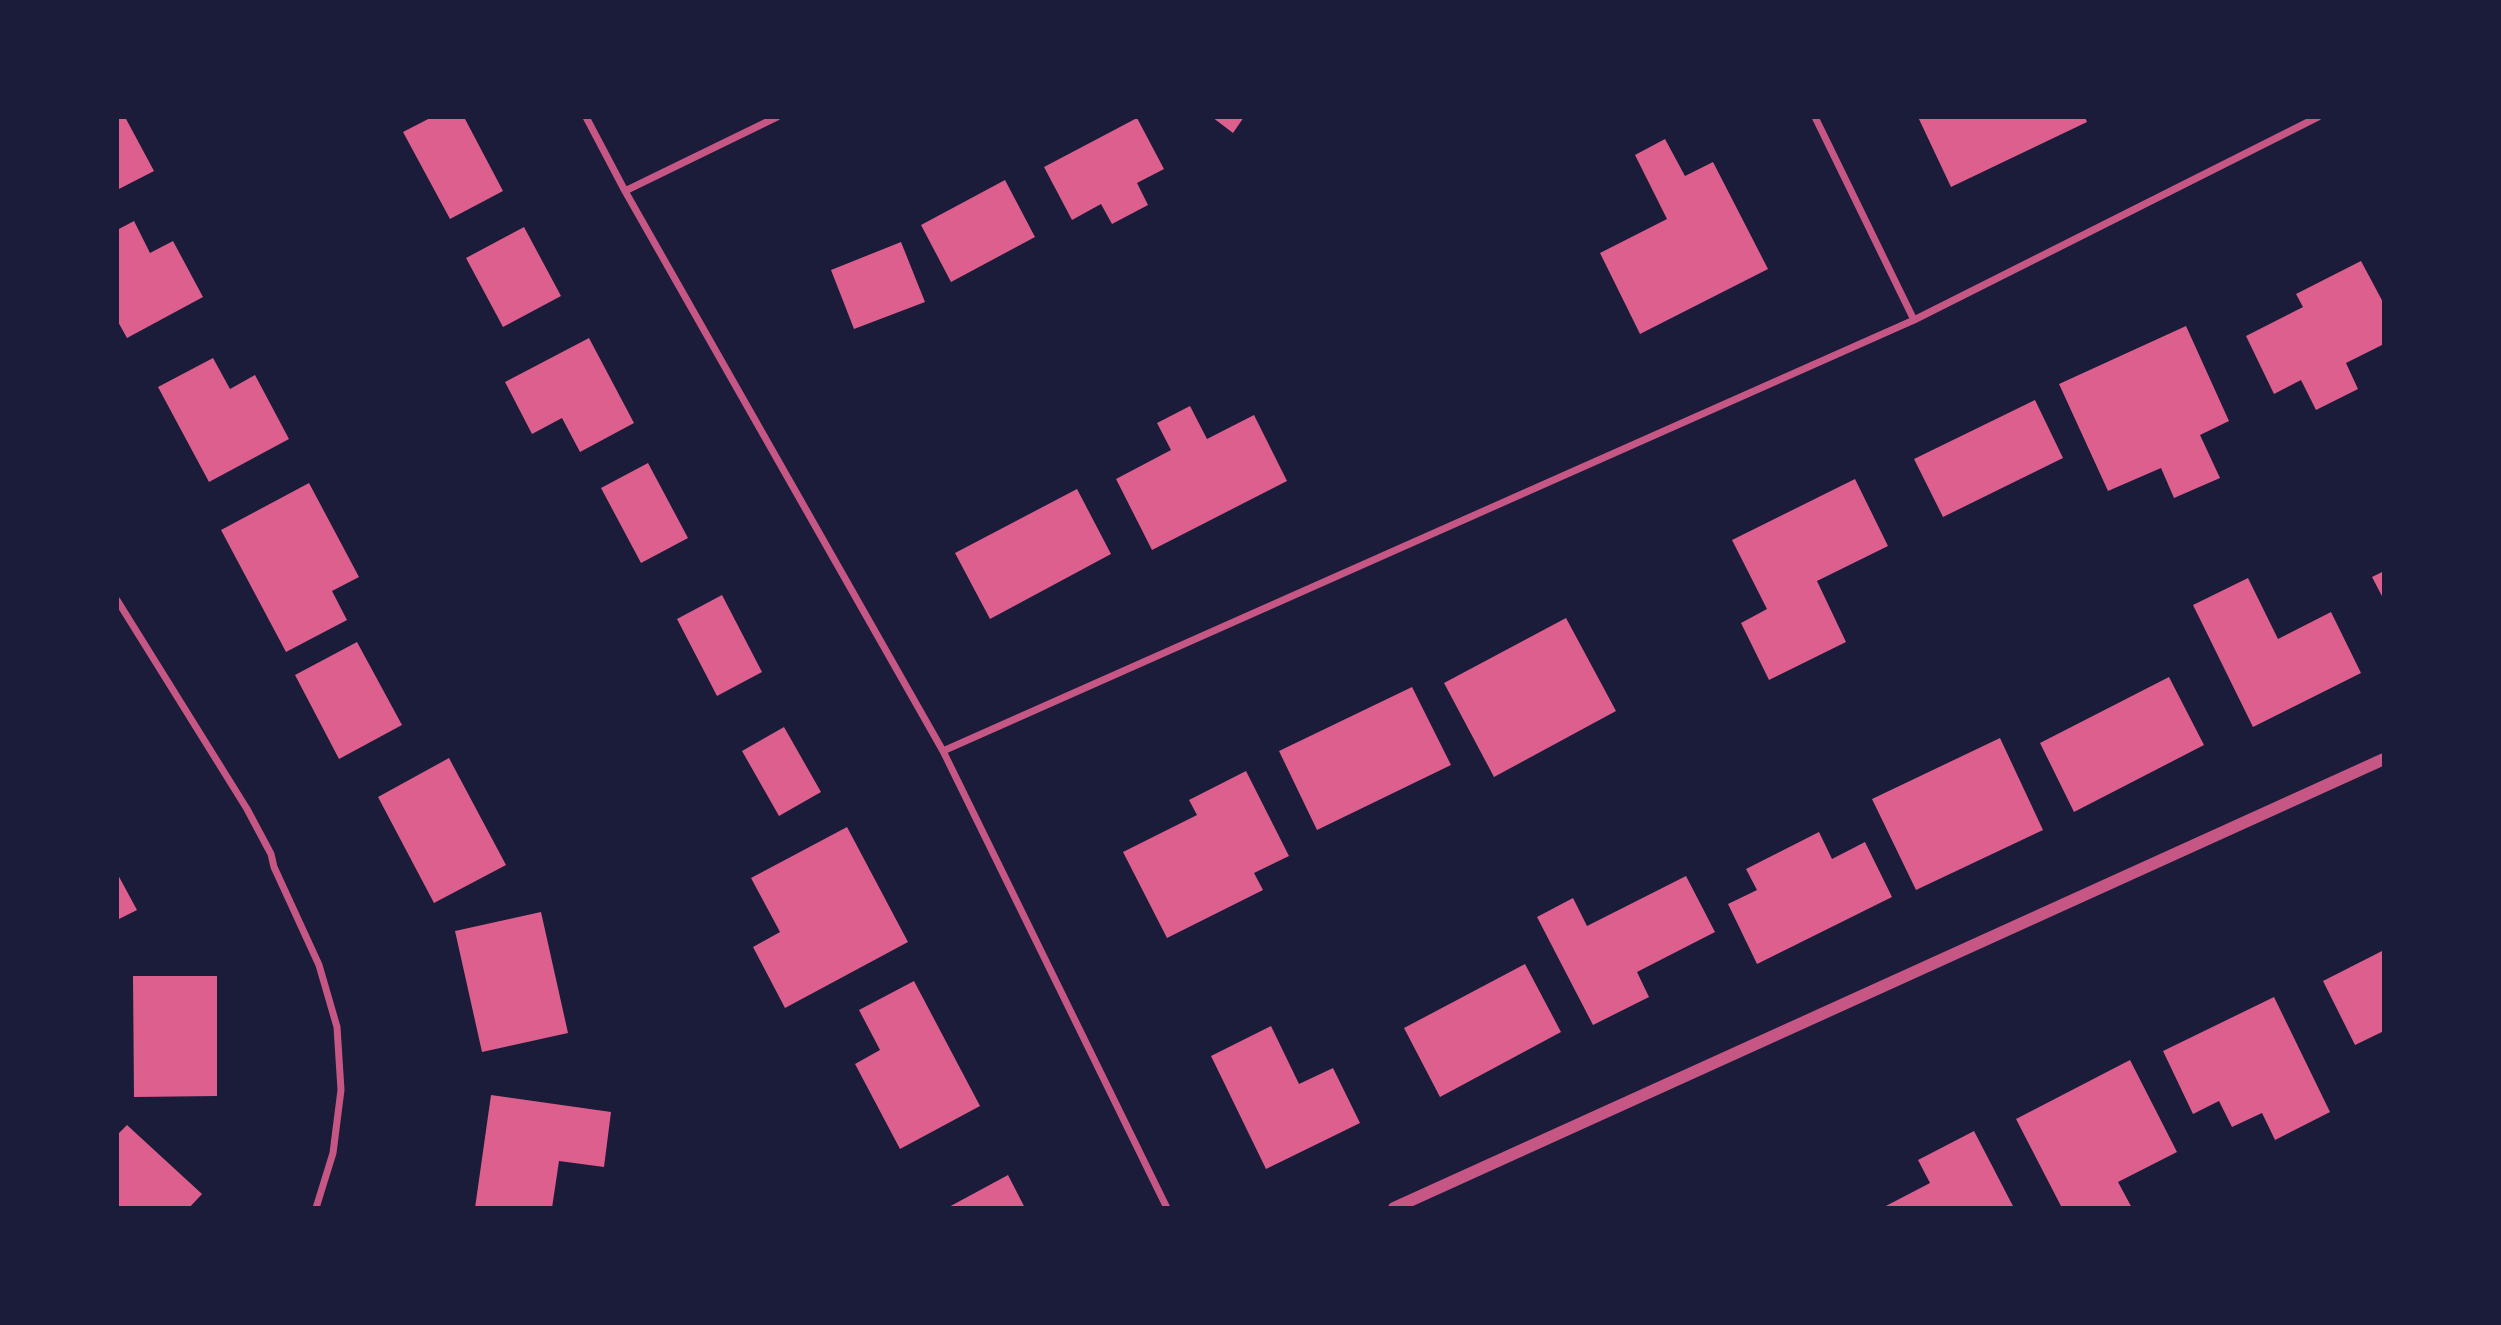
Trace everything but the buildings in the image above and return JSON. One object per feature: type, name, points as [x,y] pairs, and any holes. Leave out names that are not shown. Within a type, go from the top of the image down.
[{"type":"street","points":[[586,117],[625,191],[943,751],[1167,1208]]},
{"type":"street","points":[[625,191],[777,117]]},
{"type":"street","points":[[1815,117],[1914,320]]},
{"type":"street","points":[[943,751],[1914,320],[2318,117]]},
{"type":"street","points":[[117,600],[121,615],[247,809],[271,854],[274,867],[319,965],[337,1027],[341,1090],[334,1153],[316,1208]]},
{"type":"street","points":[[1394,1208],[2384,760]]}]
